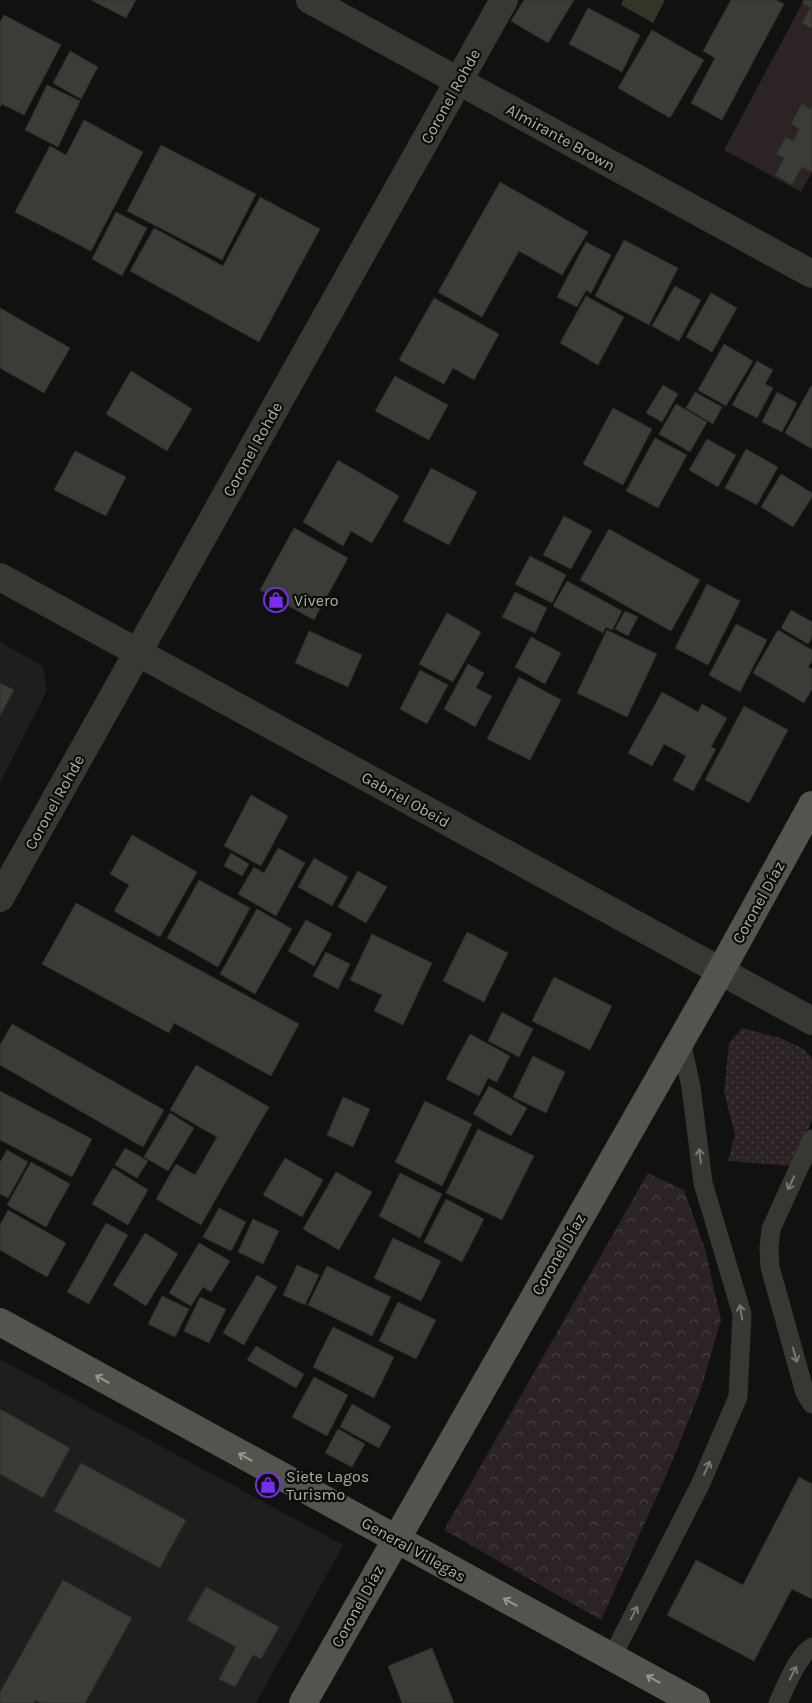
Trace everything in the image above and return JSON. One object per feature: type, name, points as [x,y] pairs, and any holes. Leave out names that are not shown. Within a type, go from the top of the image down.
[{"type":"main road","name":"Coronel Díaz","points":[[302,1703],[681,1041],[812,805]]},
{"type":"main road","name":"General Villegas","points":[[0,1322],[696,1703]]},
{"type":"street","name":"Almirante Brown","points":[[310,0],[812,274]]},
{"type":"street","name":"Coronel Rohde","points":[[0,898],[504,0]]},
{"type":"street","name":"Gabriel Obeid","points":[[0,576],[812,1021]]},
{"type":"lane","points":[[612,1657],[700,1485],[738,1397],[742,1314],[703,1183],[692,1087],[681,1041]]},
{"type":"lane","points":[[812,1139],[779,1209],[771,1230],[769,1248],[770,1267],[805,1393],[812,1404]]},
{"type":"lane","points":[[778,1703],[798,1664],[807,1650],[812,1647]]},
{"type":"shaded area","points":[[623,0],[665,0],[653,23],[621,5]]},
{"type":"shaded area","points":[[0,642],[43,666],[47,691],[0,782]]},
{"type":"shaded area","points":[[0,1359],[343,1545],[256,1703],[0,1703]]},
{"type":"green space","points":[[804,0],[812,0],[812,172],[801,192],[724,150]]},
{"type":"green space","points":[[742,1028],[780,1038],[804,1049],[812,1059],[812,1120],[792,1166],[728,1161],[735,1134],[724,1092],[729,1043]]},
{"type":"green space","points":[[648,1173],[684,1190],[705,1249],[721,1320],[700,1392],[666,1476],[601,1620],[444,1530]]},
{"type":"building","points":[[91,0],[136,0],[126,18]]},
{"type":"building","points":[[524,0],[574,0],[548,43],[511,21]]},
{"type":"building","points":[[731,0],[776,0],[784,4],[722,120],[691,103],[715,58],[703,51]]},
{"type":"building","points":[[804,0],[812,0],[812,29],[802,23],[810,8],[802,3]]},
{"type":"building","points":[[588,8],[640,35],[622,72],[569,44]]},
{"type":"building","points":[[4,15],[61,45],[24,115],[2,104],[0,107],[0,23]]},
{"type":"building","points":[[652,30],[704,60],[670,118],[618,88]]},
{"type":"building","points":[[70,51],[98,67],[81,99],[53,83]]},
{"type":"building","points":[[47,85],[80,101],[58,147],[25,130]]},
{"type":"building","points":[[802,103],[810,109],[812,105],[812,171],[802,167],[792,185],[775,175],[784,158],[776,154],[786,137],[793,141],[799,129],[791,124]]},
{"type":"building","points":[[84,120],[143,152],[91,251],[15,212],[50,146],[66,155]]},
{"type":"building","points":[[161,145],[256,194],[222,260],[127,211]]},
{"type":"building","points":[[500,182],[588,232],[562,275],[519,251],[482,317],[438,292]]},
{"type":"building","points":[[260,197],[320,229],[259,342],[130,271],[154,228],[223,266]]},
{"type":"building","points":[[116,212],[147,228],[122,276],[92,259]]},
{"type":"building","points":[[624,240],[678,268],[649,325],[595,296]]},
{"type":"building","points":[[586,242],[611,255],[591,293],[586,290],[577,307],[557,297]]},
{"type":"building","points":[[675,286],[701,300],[679,341],[652,326]]},
{"type":"building","points":[[711,293],[737,308],[712,352],[686,337]]},
{"type":"building","points":[[586,296],[624,317],[598,365],[560,343]]},
{"type":"building","points":[[434,298],[499,334],[474,380],[453,368],[444,384],[399,360]]},
{"type":"building","points":[[0,308],[70,348],[44,393],[0,368]]},
{"type":"building","points":[[724,344],[753,361],[726,406],[698,390]]},
{"type":"building","points":[[757,361],[773,370],[765,384],[773,388],[757,418],[732,405]]},
{"type":"building","points":[[131,371],[192,409],[167,451],[106,414]]},
{"type":"building","points":[[395,376],[448,405],[429,440],[375,411]]},
{"type":"building","points":[[663,385],[678,394],[662,422],[646,413]]},
{"type":"building","points":[[812,386],[812,449],[785,433]]},
{"type":"building","points":[[695,392],[722,407],[713,424],[686,408]]},
{"type":"building","points":[[777,392],[797,403],[782,432],[762,422]]},
{"type":"building","points":[[676,404],[707,422],[690,452],[659,434]]},
{"type":"building","points":[[613,408],[652,429],[623,485],[583,464]]},
{"type":"building","points":[[655,438],[687,455],[658,508],[626,491]]},
{"type":"building","points":[[707,439],[736,455],[718,487],[689,470]]},
{"type":"building","points":[[746,449],[778,467],[757,505],[725,488]]},
{"type":"building","points":[[75,451],[126,477],[106,516],[54,490]]},
{"type":"building","points":[[338,460],[399,496],[372,543],[351,531],[343,546],[303,522]]},
{"type":"building","points":[[431,468],[477,492],[449,545],[403,521]]},
{"type":"building","points":[[781,474],[812,493],[812,497],[793,527],[761,507]]},
{"type":"building","points":[[564,516],[592,531],[571,569],[543,555]]},
{"type":"building","points":[[294,528],[348,558],[314,620],[260,590]]},
{"type":"building","points":[[609,529],[700,580],[671,631],[580,580]]},
{"type":"building","points":[[530,556],[566,575],[552,603],[515,584]]},
{"type":"building","points":[[567,581],[622,611],[612,630],[606,627],[603,633],[553,606]]},
{"type":"building","points":[[707,584],[740,601],[708,665],[675,648]]},
{"type":"building","points":[[515,592],[547,608],[535,633],[502,617]]},
{"type":"building","points":[[791,610],[812,622],[812,637],[808,644],[781,628]]},
{"type":"building","points":[[625,611],[638,617],[628,636],[615,629]]},
{"type":"building","points":[[447,613],[481,632],[453,682],[419,664]]},
{"type":"building","points":[[736,624],[767,640],[740,692],[709,675]]},
{"type":"building","points":[[607,630],[657,654],[627,717],[577,693]]},
{"type":"building","points":[[778,630],[812,650],[812,661],[808,667],[812,669],[812,689],[804,703],[753,673]]},
{"type":"building","points":[[309,631],[362,655],[348,687],[295,663]]},
{"type":"building","points":[[531,637],[561,653],[545,684],[515,667]]},
{"type":"building","points":[[468,664],[484,673],[476,688],[492,696],[475,727],[444,709]]},
{"type":"building","points":[[420,670],[448,685],[427,724],[400,709]]},
{"type":"building","points":[[519,677],[561,700],[530,760],[487,739]]},
{"type":"building","points":[[0,683],[14,690],[0,716]]},
{"type":"building","points":[[662,692],[698,712],[702,704],[727,718],[711,747],[716,749],[693,791],[673,780],[686,756],[664,744],[652,766],[628,753]]},
{"type":"building","points":[[744,706],[788,730],[749,803],[705,780]]},
{"type":"building","points":[[251,795],[288,816],[261,866],[224,846]]},
{"type":"building","points":[[132,835],[197,872],[160,937],[114,911],[129,885],[110,874]]},
{"type":"building","points":[[278,848],[305,863],[276,916],[238,894],[254,867],[264,873]]},
{"type":"building","points":[[231,853],[249,864],[242,876],[224,866]]},
{"type":"building","points":[[314,858],[348,877],[332,906],[298,887]]},
{"type":"building","points":[[358,871],[387,887],[366,923],[338,907]]},
{"type":"building","points":[[199,880],[250,908],[218,967],[167,938]]},
{"type":"building","points":[[76,903],[299,1024],[271,1076],[174,1023],[169,1033],[42,964]]},
{"type":"building","points":[[257,909],[292,929],[255,994],[220,974]]},
{"type":"building","points":[[306,920],[332,934],[314,966],[288,951]]},
{"type":"building","points":[[467,932],[508,953],[484,1002],[443,981]]},
{"type":"building","points":[[372,934],[432,963],[403,1025],[374,1011],[382,995],[350,980]]},
{"type":"building","points":[[326,952],[350,964],[338,989],[313,976]]},
{"type":"building","points":[[554,977],[612,1006],[590,1050],[532,1021]]},
{"type":"building","points":[[502,1012],[533,1029],[519,1057],[488,1041]]},
{"type":"building","points":[[12,1024],[164,1110],[143,1147],[0,1065],[0,1045]]},
{"type":"building","points":[[470,1034],[510,1056],[497,1082],[488,1078],[479,1096],[446,1079]]},
{"type":"building","points":[[533,1056],[565,1072],[546,1113],[513,1097]]},
{"type":"building","points":[[196,1065],[269,1107],[201,1225],[156,1199],[176,1164],[195,1175],[217,1137],[170,1110]]},
{"type":"building","points":[[489,1086],[527,1108],[511,1136],[473,1114]]},
{"type":"building","points":[[0,1091],[92,1139],[72,1177],[0,1140]]},
{"type":"building","points":[[343,1097],[370,1109],[353,1147],[327,1135]]},
{"type":"building","points":[[425,1101],[472,1124],[442,1186],[395,1162]]},
{"type":"building","points":[[170,1113],[194,1128],[168,1171],[144,1157]]},
{"type":"building","points":[[478,1129],[534,1156],[502,1220],[446,1193]]},
{"type":"building","points":[[125,1148],[148,1161],[137,1178],[115,1165]]},
{"type":"building","points":[[7,1150],[28,1162],[8,1198],[0,1194],[0,1162]]},
{"type":"building","points":[[285,1158],[323,1180],[302,1217],[263,1195]]},
{"type":"building","points":[[31,1162],[70,1184],[46,1227],[7,1205]]},
{"type":"building","points":[[113,1168],[148,1190],[128,1225],[92,1204]]},
{"type":"building","points":[[336,1172],[372,1192],[339,1250],[303,1229]]},
{"type":"building","points":[[400,1173],[442,1194],[420,1238],[379,1216]]},
{"type":"building","points":[[446,1199],[484,1219],[462,1262],[424,1242]]},
{"type":"building","points":[[219,1208],[246,1222],[231,1251],[203,1237]]},
{"type":"building","points":[[8,1210],[66,1243],[47,1277],[0,1250],[0,1225]]},
{"type":"building","points":[[253,1219],[279,1231],[263,1264],[238,1252]]},
{"type":"building","points":[[106,1223],[128,1235],[89,1304],[67,1292]]},
{"type":"building","points":[[145,1233],[178,1254],[146,1306],[113,1285]]},
{"type":"building","points":[[393,1238],[441,1261],[421,1301],[374,1278]]},
{"type":"building","points":[[199,1243],[230,1261],[211,1292],[203,1287],[191,1306],[169,1293]]},
{"type":"building","points":[[297,1265],[319,1275],[305,1305],[283,1295]]},
{"type":"building","points":[[327,1266],[391,1297],[372,1336],[308,1305]]},
{"type":"building","points":[[257,1275],[277,1287],[244,1345],[223,1333]]},
{"type":"building","points":[[162,1296],[189,1309],[175,1337],[148,1324]]},
{"type":"building","points":[[200,1297],[226,1309],[209,1343],[184,1331]]},
{"type":"building","points":[[398,1302],[436,1320],[416,1359],[379,1341]]},
{"type":"building","points":[[333,1327],[394,1357],[374,1398],[313,1367]]},
{"type":"building","points":[[256,1346],[304,1374],[296,1388],[247,1360]]},
{"type":"building","points":[[314,1377],[348,1395],[327,1436],[292,1417]]},
{"type":"building","points":[[352,1404],[391,1426],[379,1448],[340,1427]]},
{"type":"building","points":[[0,1409],[70,1448],[43,1498],[0,1474]]},
{"type":"building","points":[[338,1429],[365,1444],[352,1467],[325,1453]]},
{"type":"building","points":[[81,1463],[186,1520],[160,1568],[54,1511]]},
{"type":"building","points":[[799,1477],[812,1484],[812,1599],[792,1589],[754,1661],[667,1615],[696,1560],[743,1585]]},
{"type":"building","points":[[63,1580],[132,1618],[85,1703],[41,1703],[35,1700],[34,1703],[0,1703],[0,1692]]},
{"type":"building","points":[[206,1587],[279,1627],[261,1659],[253,1655],[235,1687],[219,1679],[236,1647],[187,1620]]},
{"type":"building","points":[[432,1648],[454,1703],[402,1703],[388,1666]]},
{"type":"place","name":"Vivero","points":[[276,600]]},
{"type":"place","name":"Siete Lagos Turismo","points":[[268,1485]]}]
